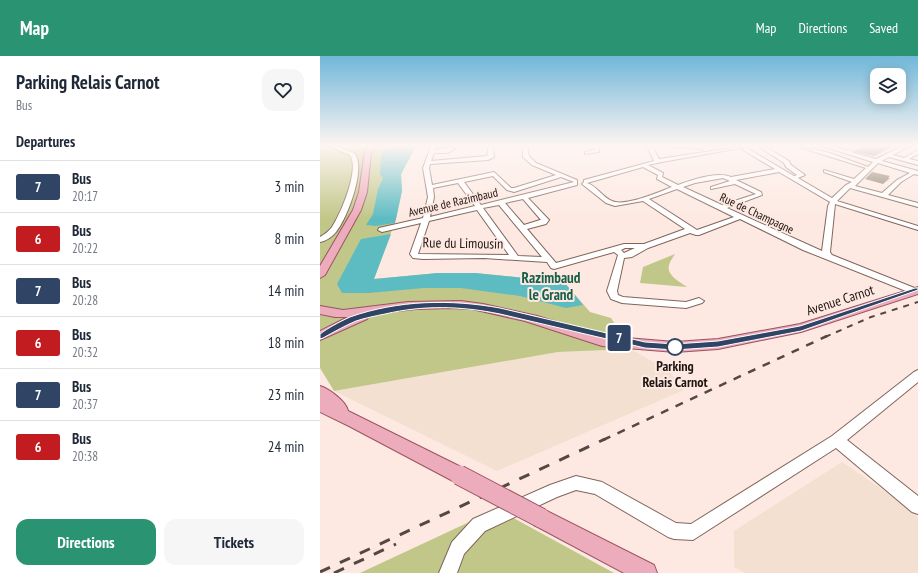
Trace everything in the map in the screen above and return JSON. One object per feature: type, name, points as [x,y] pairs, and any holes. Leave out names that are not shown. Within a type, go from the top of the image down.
[{"type":"main road","points":[[320,275],[357,210],[363,192],[366,170]]},
{"type":"main road","name":"Avenue Carnot","points":[[407,307],[451,304],[476,306],[530,319],[602,340],[675,347],[718,344],[801,328],[916,290]]},
{"type":"main road","points":[[323,312],[344,314],[383,308],[407,307]]},
{"type":"main road","points":[[320,336],[353,320],[407,307]]},
{"type":"main road","points":[[320,336],[328,322],[323,312]]},
{"type":"main road","points":[[320,392],[355,421]]},
{"type":"main road","points":[[320,405],[355,421],[459,474],[646,573]]},
{"type":"main road","points":[[320,411],[359,432],[423,456]]},
{"type":"street","points":[[320,240],[329,235],[336,227],[350,194],[355,170]]},
{"type":"street","points":[[426,170],[431,197],[426,220]]},
{"type":"street","points":[[547,170],[575,182],[586,182],[627,170]]},
{"type":"street","name":"Rue de Champagne","points":[[654,170],[659,173],[661,179],[676,187],[806,248],[916,290]]},
{"type":"street","points":[[586,182],[608,202],[612,204],[623,204],[644,199],[694,181],[729,179],[778,170]]},
{"type":"street","points":[[779,170],[834,202],[918,228]]},
{"type":"street","points":[[792,178],[802,175],[794,170]]},
{"type":"street","points":[[830,258],[826,252],[826,247],[831,206],[848,186],[847,184],[862,170]]},
{"type":"street","points":[[848,186],[852,185],[867,170]]},
{"type":"street","points":[[826,171],[852,180]]},
{"type":"street","points":[[884,195],[899,181],[915,172]]},
{"type":"street","points":[[430,187],[496,175],[509,189],[514,190],[560,176]]},
{"type":"street","points":[[712,188],[729,179]]},
{"type":"street","points":[[721,208],[759,195],[759,193],[729,179]]},
{"type":"street","points":[[460,181],[515,258]]},
{"type":"street","name":"Avenue de Razimbaud","points":[[382,230],[500,203],[575,182]]},
{"type":"street","points":[[848,186],[918,205]]},
{"type":"street","points":[[522,228],[544,222],[546,220],[524,197]]},
{"type":"street","points":[[644,199],[696,233],[740,217]]},
{"type":"street","points":[[500,203],[554,266],[619,252],[629,254],[645,246],[691,230]]},
{"type":"street","name":"Rue du Limousin","points":[[426,220],[414,254],[416,256],[484,256],[548,260]]},
{"type":"street","points":[[806,248],[826,247]]},
{"type":"street","points":[[619,252],[620,258],[612,291],[614,297],[622,300],[686,305],[699,301]]},
{"type":"street","points":[[448,573],[458,548],[479,525],[555,490],[576,483],[597,486],[674,531],[693,532],[838,440],[918,375]]},
{"type":"street","points":[[838,440],[918,506]]},
{"type":"shaded area","points":[[631,349],[669,371],[684,390],[497,471],[334,391],[558,352]]},
{"type":"shaded area","points":[[842,462],[895,498],[918,517],[918,573],[745,573],[734,567],[734,531]]},
{"type":"green space","points":[[320,170],[403,170],[401,174],[402,191],[396,219],[374,279],[438,273],[475,273],[564,282],[590,312],[611,318],[631,349],[558,352],[334,391],[320,368]]},
{"type":"green space","points":[[675,254],[669,265],[670,272],[674,278],[687,287],[640,283],[643,267]]},
{"type":"green space","points":[[497,509],[614,573],[360,573]]},
{"type":"water","points":[[380,170],[403,170],[401,174],[402,191],[395,223],[376,226],[366,225],[373,214],[378,189],[383,178],[380,174]]},
{"type":"water","points":[[391,234],[374,279],[438,273],[475,273],[564,282],[583,305],[566,308],[520,296],[461,288],[424,288],[369,293],[342,293],[337,284],[361,239]]},
{"type":"building","points":[[872,172],[890,176],[888,178],[890,178],[883,184],[865,179]]},
{"type":"railway","points":[[825,337],[871,317],[918,302]]},
{"type":"railway","points":[[603,440],[827,336]]},
{"type":"railway","points":[[320,572],[605,439]]},
{"type":"railway","points":[[334,573],[396,544]]},
{"type":"bus line","name":"7","points":[[320,336],[336,327],[366,315],[407,307],[451,304],[476,306],[500,311],[645,345],[675,347],[718,344],[801,328],[918,290]]},
{"type":"place","name":"Parking Relais Carnot","points":[[675,347]]},
{"type":"district","name":"Razimbaud le Grand","points":[[551,286]]}]
